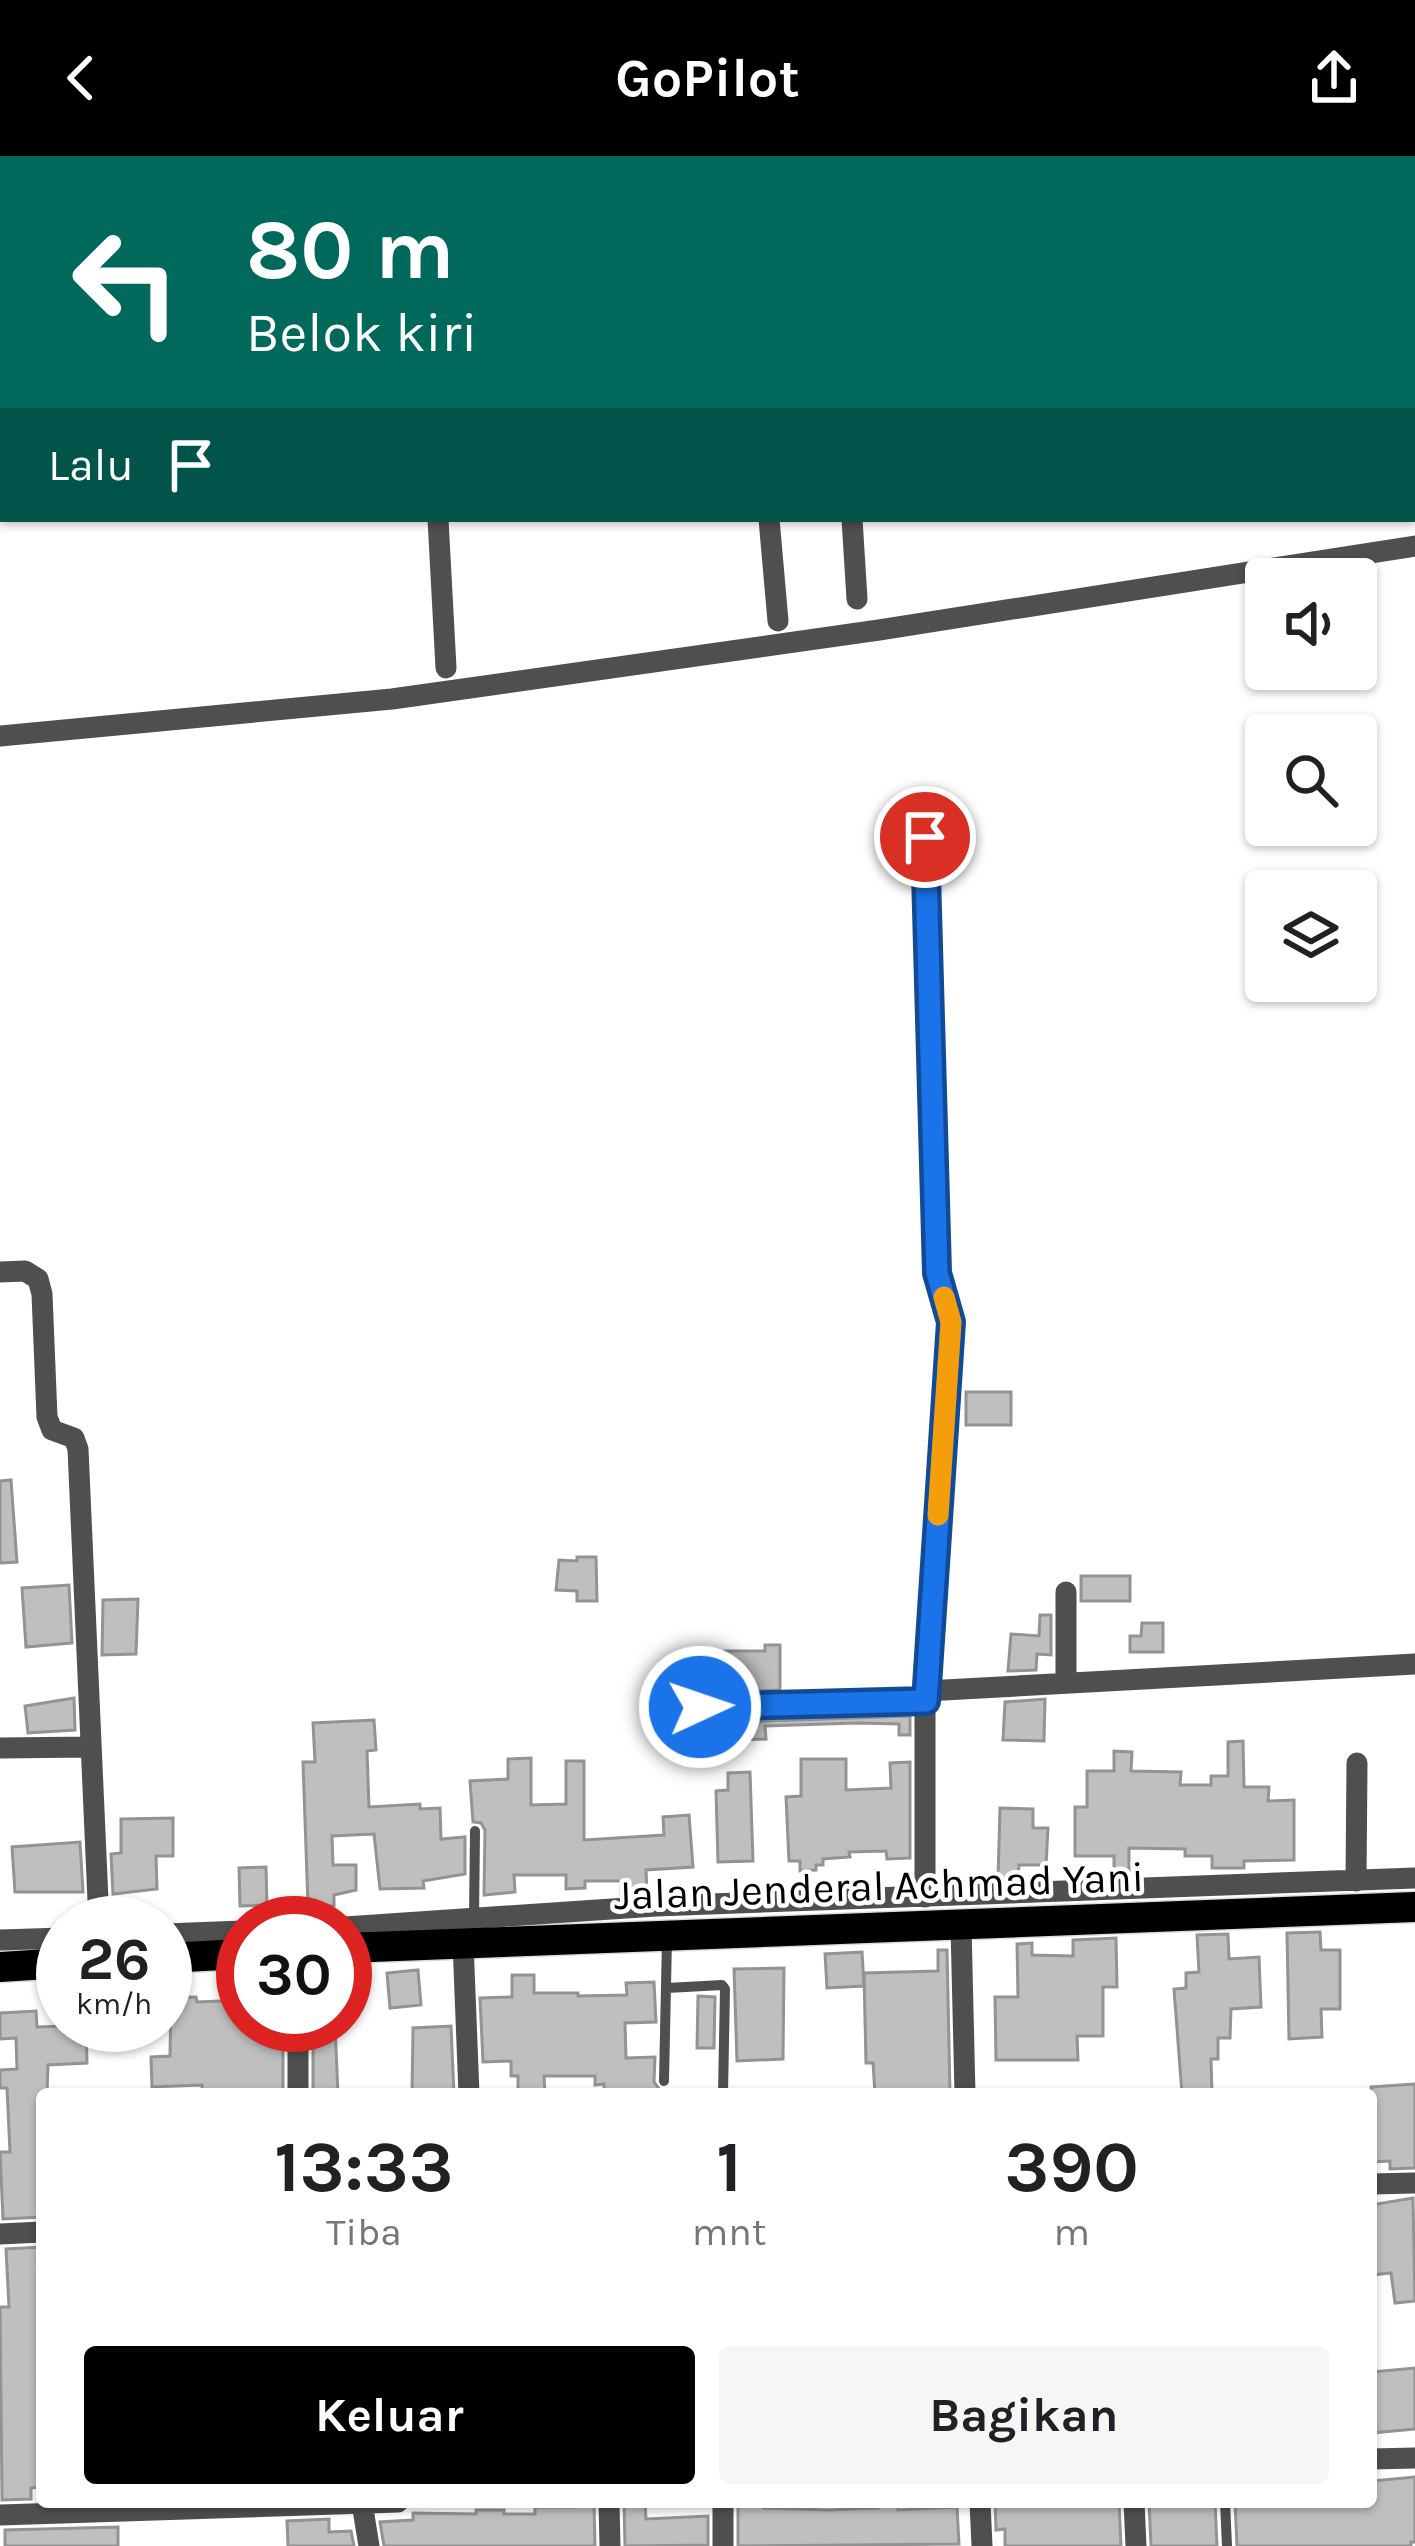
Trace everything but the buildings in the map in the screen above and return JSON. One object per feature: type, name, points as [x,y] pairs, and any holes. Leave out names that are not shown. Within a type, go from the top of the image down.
[{"type":"main road","name":"Jalan Jenderal Achmad Yani","points":[[372,1944],[468,1931],[667,1935],[1415,1907]]},
{"type":"main road","points":[[0,1967],[36,1965]]},
{"type":"street","points":[[438,522],[446,668]]},
{"type":"street","points":[[769,522],[778,621]]},
{"type":"street","points":[[852,522],[857,599]]},
{"type":"street","points":[[0,736],[392,699],[879,630],[1415,546]]},
{"type":"street","points":[[925,837],[937,1273],[951,1322],[926,1696],[925,1897]]},
{"type":"street","points":[[0,1272],[25,1271],[38,1279],[47,1417],[52,1430],[74,1438],[78,1449],[98,1896]]},
{"type":"street","points":[[1066,1592],[1066,1683]]},
{"type":"street","points":[[668,1709],[1415,1664]]},
{"type":"street","points":[[0,1748],[90,1747]]},
{"type":"street","points":[[1356,1882],[1357,1763]]},
{"type":"street","points":[[372,1929],[468,1931],[656,1906],[1415,1878]]},
{"type":"street","points":[[961,1926],[965,2088]]},
{"type":"street","points":[[468,1931],[469,2088]]},
{"type":"street","points":[[0,1940],[36,1939]]},
{"type":"street","points":[[298,2052],[298,2088]]},
{"type":"street","points":[[1377,2184],[1415,2183]]},
{"type":"street","points":[[0,2234],[36,2232]]},
{"type":"street","points":[[1377,2459],[1415,2458]]},
{"type":"street","points":[[0,2515],[230,2508]]},
{"type":"street","points":[[363,2508],[369,2546]]},
{"type":"street","points":[[609,2508],[610,2546]]},
{"type":"street","points":[[723,2508],[723,2546]]},
{"type":"street","points":[[980,2508],[982,2546]]},
{"type":"street","points":[[1134,2508],[1136,2546]]},
{"type":"lane","points":[[468,1931],[475,1831]]},
{"type":"lane","points":[[664,2081],[667,1935]]},
{"type":"lane","points":[[667,1988],[722,1985],[725,1989],[723,2088]]},
{"type":"lane","points":[[1225,2508],[1227,2546]]},
{"type":"slow traffic","points":[[938,1515],[951,1322],[944,1297]]},
{"type":"route","points":[[700,1707],[926,1701],[951,1322],[937,1273],[925,837]]}]
